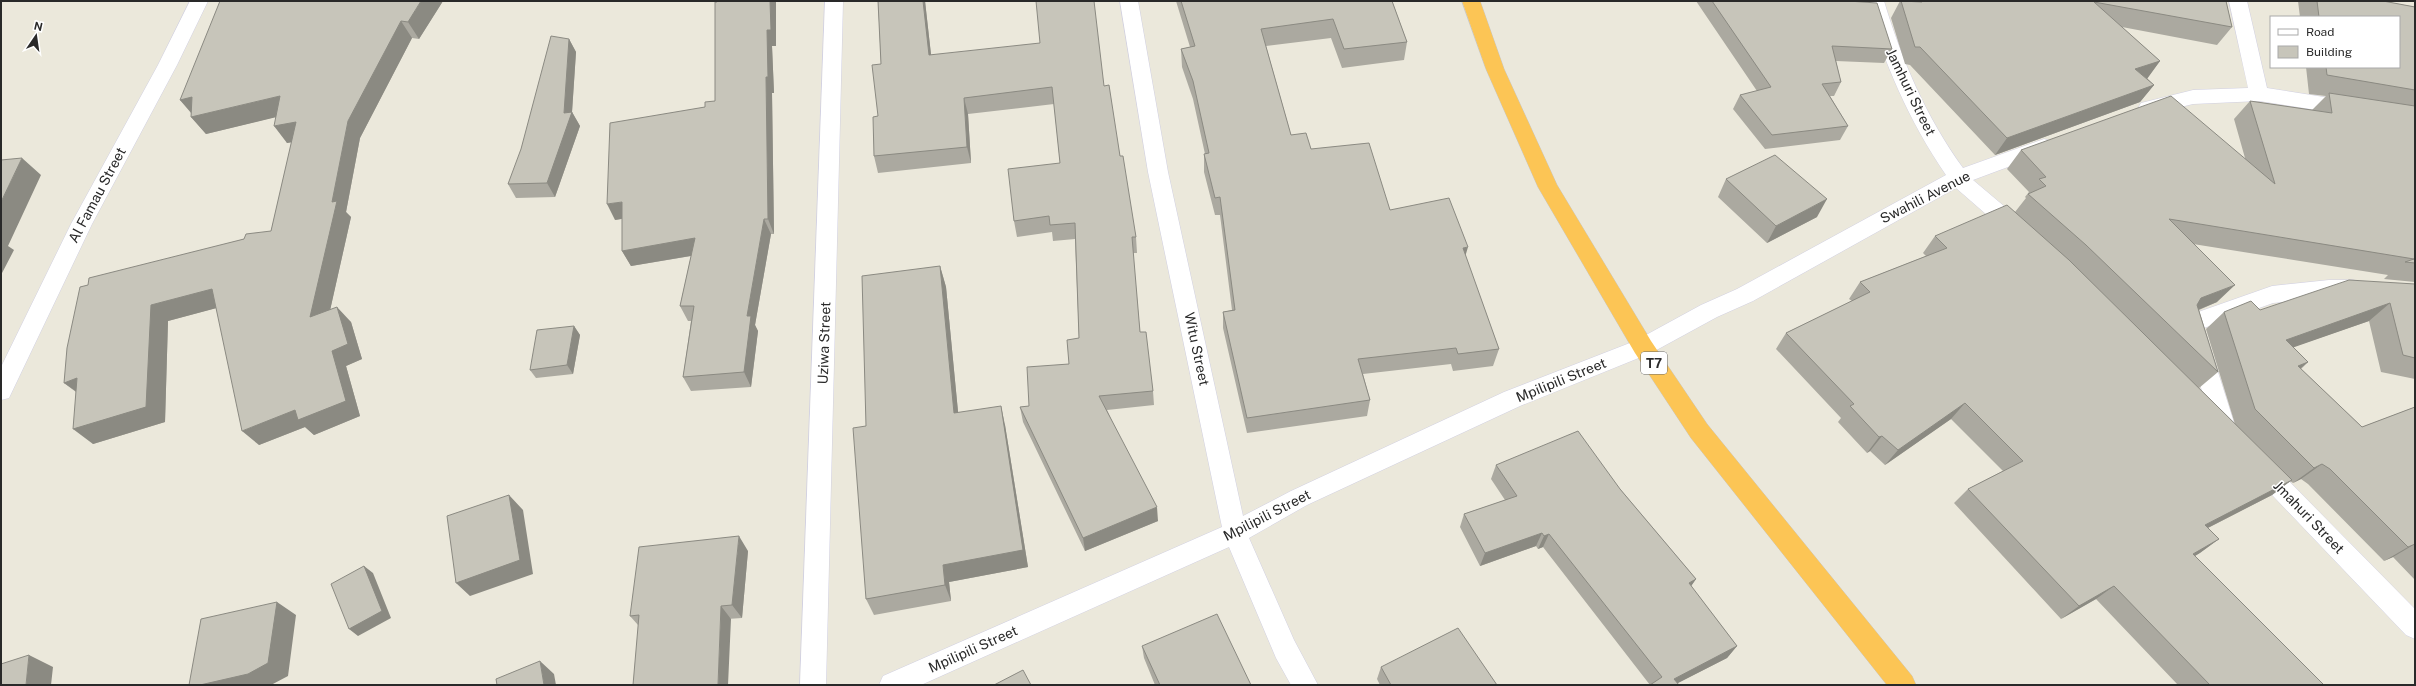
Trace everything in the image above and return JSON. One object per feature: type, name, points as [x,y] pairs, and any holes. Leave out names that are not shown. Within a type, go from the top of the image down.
[{"type":"highway","name":"T7","points":[[1471,1],[1494,69],[1548,187],[1643,347],[1699,430],[1903,685]]},
{"type":"street","name":"Al Famau Street","points":[[1,391],[69,246],[111,167],[166,71],[199,1]]},
{"type":"street","name":"Uziwa Street","points":[[813,685],[834,1]]},
{"type":"street","name":"Witu Street","points":[[1130,1],[1158,172],[1235,533],[1285,649],[1305,685]]},
{"type":"street","name":"Jamhuri Street","points":[[1875,1],[1895,65],[1927,129],[1959,177]]},
{"type":"street","points":[[2238,1],[2259,94]]},
{"type":"street","points":[[2128,115],[2193,97],[2259,94],[2370,111]]},
{"type":"street","name":"Swahili Avenue","points":[[1643,347],[1709,311],[1745,295],[1959,177],[2060,141]]},
{"type":"street","points":[[1959,177],[2034,244]]},
{"type":"street","points":[[2225,432],[2192,323],[2272,294],[2329,288],[2374,288]]},
{"type":"street","name":"Mpilipili Street","points":[[892,685],[1235,533],[1299,498],[1512,399],[1643,347]]},
{"type":"street","name":"Jmahuri Street","points":[[2191,399],[2244,451],[2415,627]]},
{"type":"building","points":[[220,1],[421,1],[408,22],[401,21],[348,121],[332,202],[337,201],[310,317],[337,307],[348,344],[332,351],[346,401],[298,420],[295,410],[242,431],[212,289],[151,305],[146,407],[73,429],[77,378],[64,383],[67,348],[80,287],[88,285],[89,278],[244,239],[246,234],[271,231],[296,122],[274,126],[280,96],[191,117],[192,97],[180,100]]},
{"type":"building","points":[[770,1],[771,30],[767,30],[768,77],[766,77],[768,219],[764,219],[747,316],[751,316],[744,372],[683,377],[694,306],[680,306],[695,238],[622,251],[622,202],[607,204],[610,123],[705,107],[705,102],[715,101],[715,2]]},
{"type":"building","points":[[878,1],[923,1],[929,55],[1040,43],[1036,1],[1094,1],[1104,86],[1109,85],[1120,156],[1123,156],[1136,237],[1132,237],[1140,332],[1146,332],[1153,391],[1099,396],[1157,507],[1083,538],[1020,407],[1029,406],[1027,367],[1069,364],[1067,340],[1079,338],[1075,223],[1050,225],[1049,216],[1014,221],[1008,169],[1060,163],[1052,87],[964,98],[967,147],[874,156],[873,117],[878,116],[872,65],[881,64]]},
{"type":"building","points":[[1181,1],[1392,1],[1407,42],[1344,49],[1333,19],[1261,29],[1291,135],[1306,133],[1311,149],[1369,143],[1390,210],[1449,198],[1468,247],[1463,248],[1499,349],[1458,354],[1456,348],[1358,359],[1370,400],[1247,418],[1223,312],[1235,310],[1220,197],[1215,198],[1204,154],[1209,153],[1193,81],[1181,49],[1195,46]]},
{"type":"building","points":[[1712,1],[1848,1],[1877,3],[1892,49],[1832,46],[1841,82],[1822,84],[1848,126],[1772,135],[1740,95],[1771,87]]},
{"type":"building","points":[[1901,1],[2226,1],[2232,27],[2094,2],[2160,61],[2135,69],[2154,85],[2007,138],[1920,47],[1915,47]]},
{"type":"building","points":[[2317,1],[2383,1],[2415,7],[2415,90],[2327,75],[2326,68],[2400,68],[2400,16],[2319,16]]},
{"type":"building","points":[[551,36],[569,39],[564,113],[572,112],[547,183],[508,184],[521,149]]},
{"type":"building","points":[[2329,93],[2415,106],[2415,263],[2405,262],[2414,259],[2169,219],[2235,285],[2201,298],[2197,305],[2218,372],[2086,245],[2028,194],[2046,186],[2039,179],[2046,177],[2021,150],[2171,96],[2275,184],[2250,101],[2332,113]]},
{"type":"building","points":[[1775,155],[1827,199],[1776,226],[1726,179]]},
{"type":"building","points":[[22,158],[1,202],[1,160]]},
{"type":"building","points":[[2007,205],[2069,260],[2292,480],[2205,525],[2219,539],[2193,554],[2324,685],[2210,685],[2114,586],[2079,606],[1968,489],[2023,461],[1965,403],[1898,450],[1882,436],[1879,437],[1850,406],[1854,404],[1786,333],[1870,292],[1860,282],[1947,248],[1935,236]]},
{"type":"building","points":[[940,266],[954,413],[1001,406],[1023,550],[943,565],[945,585],[866,599],[853,428],[866,426],[862,276]]},
{"type":"building","points":[[2349,280],[2415,284],[2415,358],[2403,355],[2390,303],[2286,340],[2308,362],[2298,366],[2362,427],[2415,407],[2415,544],[2408,547],[2330,469],[2322,464],[2314,468],[2255,409],[2224,312],[2251,301],[2260,310]]},
{"type":"building","points":[[574,326],[567,365],[530,370],[537,330]]},
{"type":"building","points":[[1578,431],[1620,489],[1696,579],[1689,583],[1737,646],[1674,679],[1679,685],[1650,685],[1662,677],[1549,534],[1544,536],[1542,533],[1485,553],[1464,514],[1517,496],[1496,465]]},
{"type":"building","points":[[509,495],[520,560],[456,583],[447,516]]},
{"type":"building","points":[[739,536],[732,605],[721,606],[718,685],[633,685],[639,615],[630,616],[639,547]]},
{"type":"building","points":[[364,566],[382,611],[349,629],[331,584]]},
{"type":"building","points":[[277,602],[268,663],[248,674],[200,685],[189,685],[201,619]]},
{"type":"building","points":[[1217,614],[1251,685],[1160,685],[1142,646]]},
{"type":"building","points":[[1458,628],[1497,685],[1391,685],[1381,667]]},
{"type":"building","points":[[29,655],[26,685],[1,685],[1,664]]},
{"type":"building","points":[[540,661],[544,685],[497,685],[496,679]]},
{"type":"building","points":[[1023,670],[1031,685],[994,685]]}]
